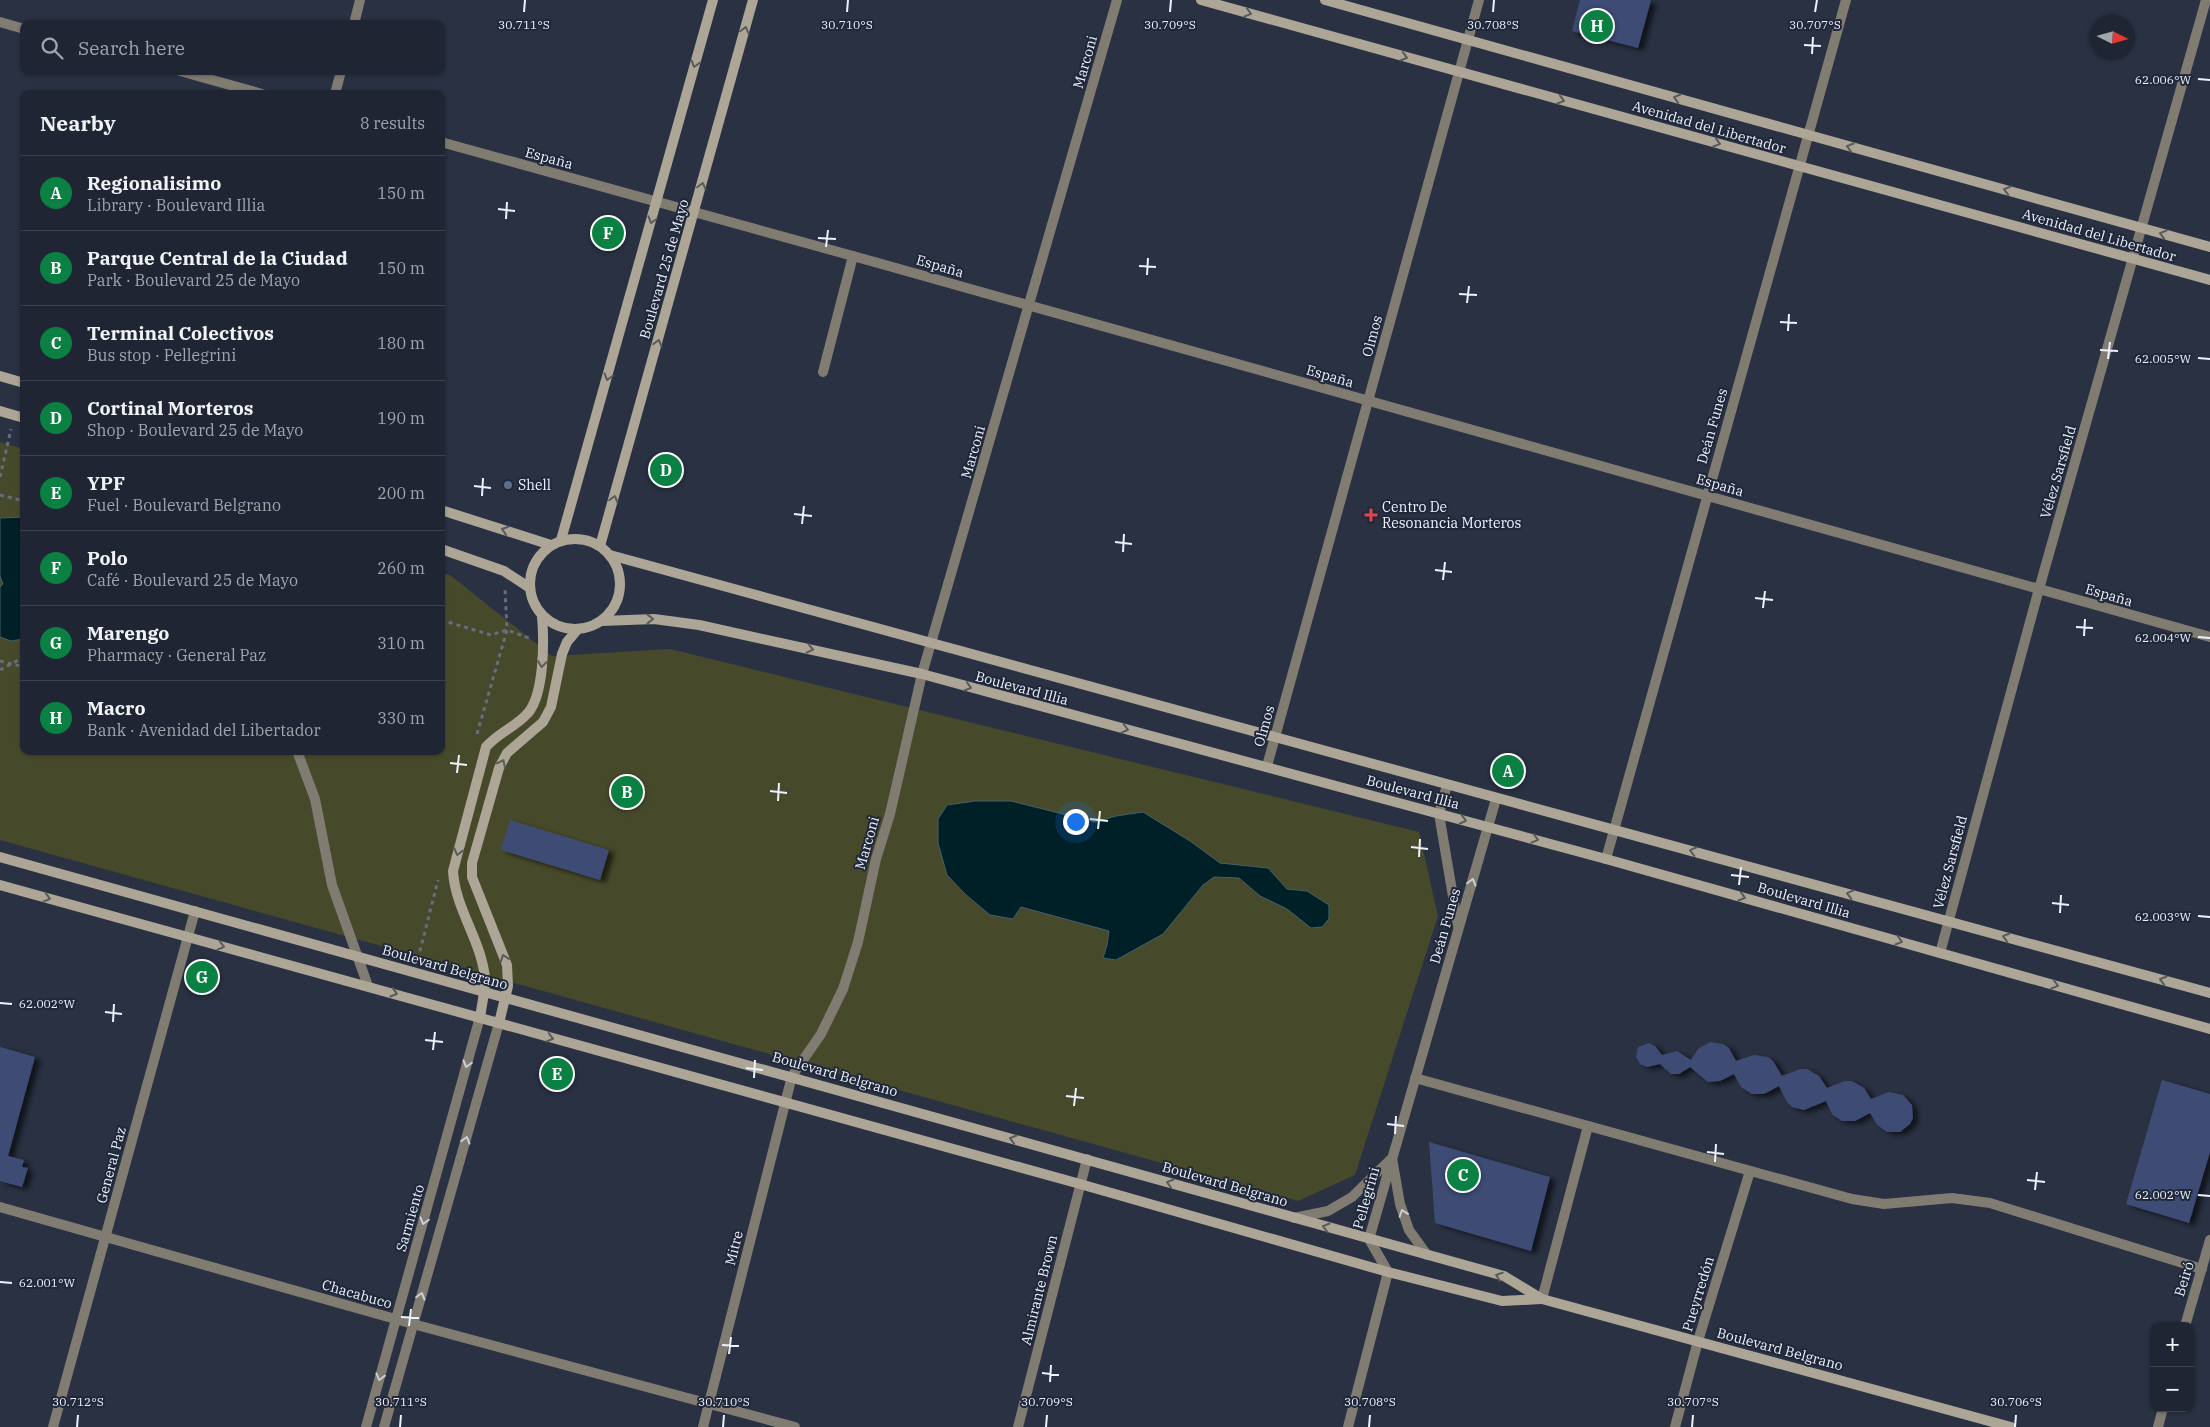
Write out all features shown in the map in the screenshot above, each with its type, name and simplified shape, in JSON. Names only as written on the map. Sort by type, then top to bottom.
[{"type":"street","points":[[355,20],[360,0]]},
{"type":"street","name":"Boulevard 25 de Mayo","points":[[561,540],[713,0]]},
{"type":"street","name":"Boulevard 25 de Mayo","points":[[600,546],[754,0]]},
{"type":"street","name":"Marconi","points":[[792,1076],[821,1034],[844,989],[858,942],[907,744],[922,674],[932,645],[1117,0]]},
{"type":"street","name":"Avenidad del Libertador","points":[[1201,0],[2210,280]]},
{"type":"street","name":"Avenidad del Libertador","points":[[1325,0],[2210,247]]},
{"type":"street","name":"Olmos","points":[[1267,766],[1479,0]]},
{"type":"street","name":"Deán Funes","points":[[1606,859],[1846,0]]},
{"type":"street","name":"Vélez Sarsfield","points":[[1940,953],[2039,589],[2206,0]]},
{"type":"street","points":[[0,22],[20,28]]},
{"type":"street","points":[[194,75],[248,90]]},
{"type":"street","points":[[336,90],[340,75]]},
{"type":"street","name":"España","points":[[445,143],[1030,305],[2210,637]]},
{"type":"street","points":[[823,372],[853,256]]},
{"type":"street","points":[[0,376],[20,382]]},
{"type":"street","points":[[0,411],[19,416]]},
{"type":"street","points":[[445,511],[551,545]]},
{"type":"street","points":[[574,538],[588,540],[600,546],[618,568],[620,583],[618,597],[612,610],[602,621],[590,627],[577,630],[552,624],[542,616],[533,603],[530,576],[534,563],[541,553],[561,540],[574,538]]},
{"type":"street","points":[[445,550],[504,571],[530,588]]},
{"type":"street","name":"Boulevard Illia","points":[[610,556],[1496,799],[1614,829],[1948,920],[2210,994]]},
{"type":"street","points":[[480,1017],[485,978],[478,949],[454,885],[453,871],[486,748],[492,741],[527,715],[534,702],[541,676],[545,644],[542,616]]},
{"type":"street","name":"Boulevard Illia","points":[[602,621],[654,619],[699,625],[922,674],[1606,859],[2210,1029]]},
{"type":"street","points":[[384,1427],[506,999],[507,965],[472,877],[472,862],[499,768],[507,753],[543,722],[551,707],[562,654],[567,642],[577,630]]},
{"type":"street","points":[[299,755],[315,799],[332,885],[368,986]]},
{"type":"street","points":[[1447,785],[1439,814],[1459,929]]},
{"type":"street","name":"Deán Funes","points":[[1420,1060],[1496,799]]},
{"type":"street","name":"Boulevard Belgrano","points":[[0,857],[357,955],[506,999],[792,1076],[1504,1276],[1542,1299],[2011,1427]]},
{"type":"street","name":"Boulevard Belgrano","points":[[0,885],[480,1017],[784,1104],[1080,1184],[1388,1272],[1502,1300],[1542,1299]]},
{"type":"street","name":"General Paz","points":[[53,1427],[195,911]]},
{"type":"street","name":"Sarmiento","points":[[366,1427],[480,1017]]},
{"type":"street","name":"Pellegrini","points":[[1388,1272],[1368,1239],[1420,1060]]},
{"type":"street","name":"Mitre","points":[[703,1427],[792,1076]]},
{"type":"street","points":[[1415,1078],[1852,1199],[1884,1204],[1952,1198],[1990,1203],[2202,1269]]},
{"type":"street","points":[[1542,1299],[1588,1126]]},
{"type":"street","points":[[1294,1218],[1328,1211],[1352,1197],[1392,1158]]},
{"type":"street","points":[[1392,1158],[1400,1204],[1409,1230],[1427,1255]]},
{"type":"street","name":"Almirante Brown","points":[[1018,1427],[1087,1159]]},
{"type":"street","name":"Pueyrredón","points":[[1675,1427],[1698,1341],[1750,1171]]},
{"type":"street","name":"Chacabuco","points":[[0,1207],[396,1320],[795,1427]]},
{"type":"street","name":"Beiró","points":[[2186,1322],[2210,1240]]},
{"type":"street","points":[[1348,1427],[1388,1272]]},
{"type":"street","points":[[2158,1427],[2162,1412]]},
{"type":"path","points":[[0,478],[19,416]]},
{"type":"path","points":[[0,495],[20,500]]},
{"type":"path","points":[[445,621],[491,635],[507,630],[545,644]]},
{"type":"path","points":[[0,670],[20,659]]},
{"type":"path","points":[[0,661],[20,666]]},
{"type":"green space","points":[[0,442],[20,448],[20,755],[445,755],[445,574],[450,575],[552,656],[670,649],[1419,832],[1438,916],[1355,1175],[1298,1201],[0,840]]},
{"type":"shaded area","points":[[20,517],[20,640],[11,641],[0,637],[0,587],[3,584],[0,576],[0,518]]},
{"type":"shaded area","points":[[975,801],[1011,801],[1095,822],[1116,816],[1143,812],[1190,841],[1220,863],[1268,868],[1287,889],[1307,891],[1329,905],[1329,919],[1322,927],[1311,928],[1287,909],[1260,896],[1239,878],[1214,877],[1203,885],[1163,934],[1116,960],[1103,958],[1109,931],[1021,907],[1013,919],[990,915],[965,894],[947,875],[938,843],[938,819],[947,805]]},
{"type":"building","points":[[1580,0],[1651,0],[1638,48],[1572,31]]},
{"type":"building","points":[[510,820],[609,850],[600,880],[501,850]]},
{"type":"building","points":[[1710,1042],[1723,1044],[1729,1048],[1736,1061],[1754,1055],[1768,1057],[1773,1061],[1782,1076],[1800,1069],[1807,1069],[1819,1076],[1827,1088],[1845,1081],[1852,1081],[1864,1088],[1871,1099],[1889,1092],[1903,1095],[1912,1105],[1913,1118],[1910,1124],[1900,1132],[1887,1132],[1877,1125],[1870,1113],[1855,1121],[1842,1121],[1832,1114],[1826,1101],[1804,1110],[1792,1107],[1787,1102],[1779,1086],[1764,1094],[1752,1094],[1741,1087],[1734,1074],[1720,1081],[1708,1082],[1690,1067],[1679,1074],[1671,1074],[1660,1064],[1647,1067],[1640,1064],[1636,1057],[1638,1047],[1649,1043],[1655,1046],[1662,1055],[1677,1051],[1691,1060],[1698,1049]]},
{"type":"building","points":[[0,1047],[35,1057],[8,1156],[24,1160],[22,1167],[28,1168],[22,1187],[0,1181]]},
{"type":"building","points":[[2162,1080],[2210,1094],[2210,1152],[2189,1223],[2126,1204]]},
{"type":"building","points":[[1429,1142],[1550,1177],[1531,1251],[1435,1223]]},
{"type":"place","name":"Macro","points":[[1597,26]]},
{"type":"place","name":"Polo","points":[[608,233]]},
{"type":"place","name":"Cortinal Morteros","points":[[666,470]]},
{"type":"place","name":"Shell","points":[[508,485]]},
{"type":"place","name":"Centro De Resonancia Morteros","points":[[1371,515]]},
{"type":"place","name":"Regionalisimo","points":[[1508,771]]},
{"type":"place","name":"Parque Central de la Ciudad","points":[[627,792]]},
{"type":"place","name":"Marengo","points":[[202,977]]},
{"type":"place","name":"YPF","points":[[557,1074]]},
{"type":"place","name":"Terminal Colectivos","points":[[1463,1175]]}]
